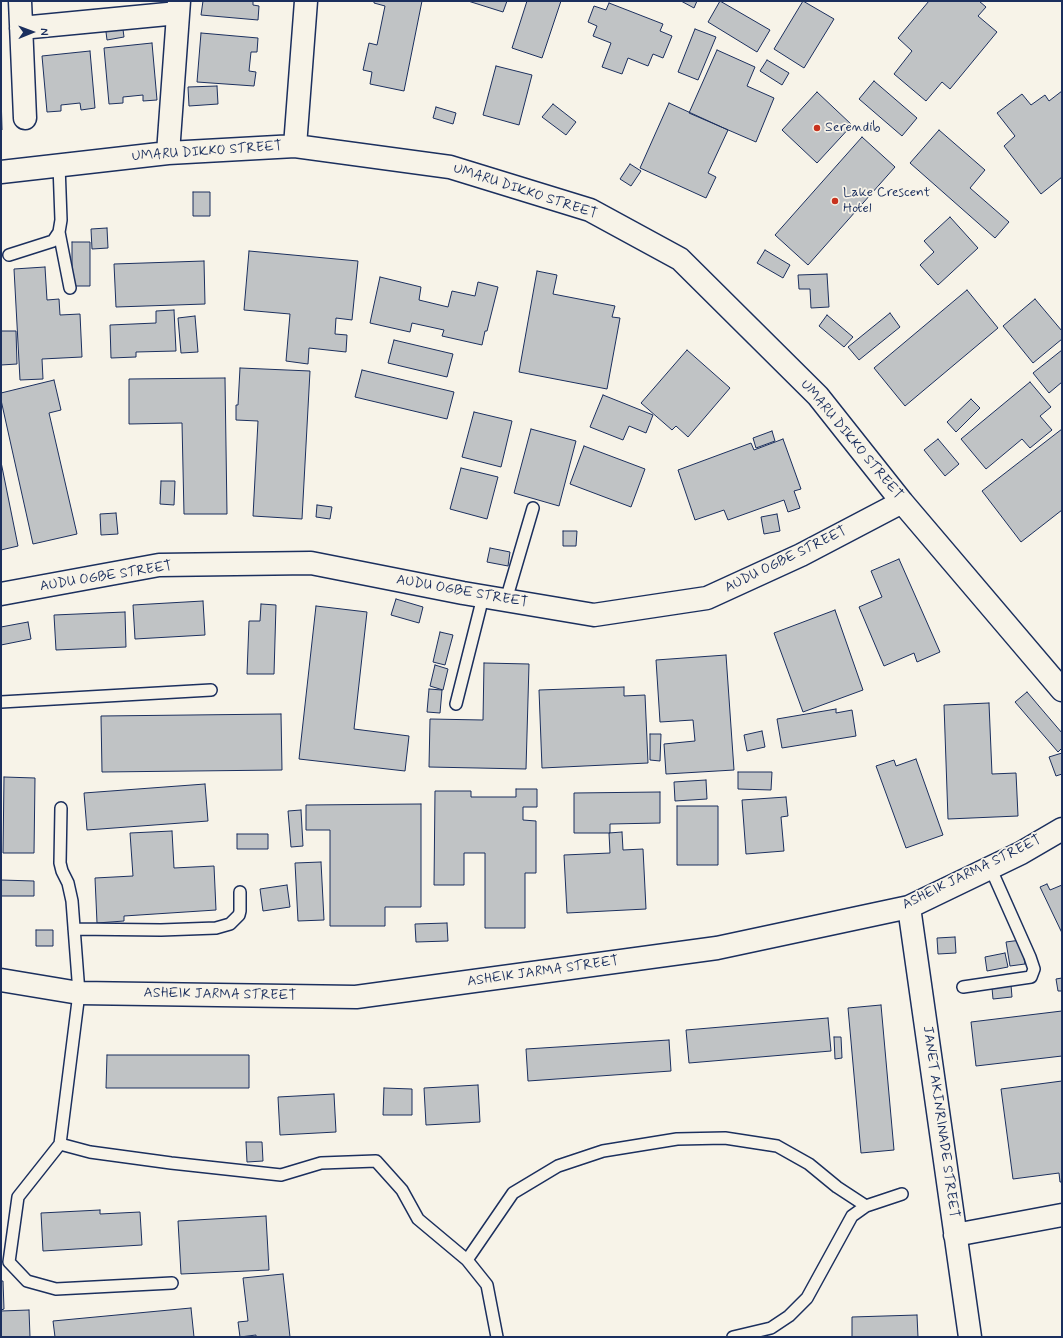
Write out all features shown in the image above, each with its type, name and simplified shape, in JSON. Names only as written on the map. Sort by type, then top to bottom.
[{"type":"street","points":[[20,1],[25,118]]},
{"type":"street","points":[[295,146],[306,1]]},
{"type":"street","points":[[21,28],[179,7],[168,153]]},
{"type":"street","name":"UMARU DIKKO STREET","points":[[1,172],[168,153],[295,146],[450,166],[590,210],[680,259],[818,396],[902,502],[1062,690]]},
{"type":"street","name":"AUDU OGBE STREET","points":[[1,594],[159,565],[311,563],[483,597],[594,615],[707,598],[801,555],[902,502]]},
{"type":"street","name":"ASHEIK JARMA STREET","points":[[1,980],[79,993],[356,997],[717,948],[909,907],[1021,853],[1062,829]]},
{"type":"street","name":"JANET AKINRINADE STREET","points":[[909,907],[970,1337]]},
{"type":"street","points":[[955,1235],[1062,1215]]},
{"type":"lane","points":[[59,165],[61,220],[59,232],[70,288]]},
{"type":"lane","points":[[9,255],[53,241],[59,232]]},
{"type":"lane","points":[[506,600],[533,508]]},
{"type":"lane","points":[[456,704],[483,597]]},
{"type":"lane","points":[[1,702],[211,690]]},
{"type":"lane","points":[[61,808],[60,863],[71,892],[79,993],[60,1144],[18,1197],[9,1262],[27,1281],[56,1289],[172,1284]]},
{"type":"lane","points":[[964,987],[1031,977],[1034,969],[990,868]]},
{"type":"lane","points":[[74,929],[160,930],[223,926],[230,924],[239,915],[240,892]]},
{"type":"lane","points":[[467,1260],[513,1193],[558,1166],[603,1151],[677,1139],[725,1138],[777,1146],[809,1164],[837,1187],[866,1206]]},
{"type":"lane","points":[[60,1144],[104,1154],[281,1175],[321,1163],[376,1161],[402,1190],[418,1219],[467,1260],[487,1285],[497,1337]]},
{"type":"lane","points":[[733,1337],[770,1328],[789,1316],[807,1298],[852,1216],[866,1206],[902,1194]]},
{"type":"building","points":[[203,1],[253,1],[253,5],[259,6],[258,20],[201,15]]},
{"type":"building","points":[[374,1],[422,1],[404,91],[370,84],[372,72],[363,70],[369,43],[377,45],[385,6],[374,3]]},
{"type":"building","points":[[468,1],[507,1],[503,12]]},
{"type":"building","points":[[527,1],[561,1],[542,58],[512,48]]},
{"type":"building","points":[[681,1],[697,1],[694,8]]},
{"type":"building","points":[[720,1],[770,30],[757,52],[708,22]]},
{"type":"building","points":[[803,1],[834,19],[804,68],[774,49]]},
{"type":"building","points":[[929,1],[979,1],[986,7],[978,16],[997,32],[950,89],[942,82],[926,101],[894,74],[912,51],[898,38]]},
{"type":"building","points":[[609,3],[663,24],[660,31],[672,36],[663,58],[653,54],[648,66],[628,58],[622,74],[602,67],[611,43],[593,36],[597,26],[588,22],[594,6],[606,10]]},
{"type":"building","points":[[122,22],[124,37],[107,40],[105,24]]},
{"type":"building","points":[[695,29],[716,37],[698,80],[678,72]]},
{"type":"building","points":[[201,33],[258,38],[257,52],[251,52],[249,71],[256,72],[254,86],[197,82]]},
{"type":"building","points":[[152,43],[157,100],[143,101],[143,95],[123,97],[123,103],[109,104],[104,48]]},
{"type":"building","points":[[717,50],[755,67],[747,86],[774,98],[756,142],[689,113]]},
{"type":"building","points":[[90,51],[95,108],[81,110],[80,103],[61,105],[61,111],[47,112],[42,56]]},
{"type":"building","points":[[767,60],[789,73],[782,85],[760,71]]},
{"type":"building","points":[[496,66],[532,75],[519,125],[483,115]]},
{"type":"building","points":[[874,81],[917,118],[902,136],[859,99]]},
{"type":"building","points":[[217,86],[218,104],[189,106],[188,87]]},
{"type":"building","points":[[1062,91],[1062,177],[1041,194],[1004,146],[1015,136],[997,113],[1022,94],[1031,105],[1045,95],[1049,101]]},
{"type":"building","name":"Serendib","points":[[817,92],[852,125],[817,163],[782,130]]},
{"type":"building","points":[[1,93],[2,130],[1,130]]},
{"type":"building","points":[[669,103],[728,130],[708,173],[716,177],[706,198],[640,168]]},
{"type":"building","points":[[553,104],[576,122],[566,135],[542,117]]},
{"type":"building","points":[[436,107],[456,113],[453,124],[433,118]]},
{"type":"building","points":[[939,130],[985,170],[970,188],[1009,222],[995,238],[910,163]]},
{"type":"building","name":"Lake Crescent Hotel","points":[[862,137],[895,167],[808,265],[775,235]]},
{"type":"building","points":[[630,164],[641,171],[631,186],[620,179]]},
{"type":"building","points":[[193,192],[210,192],[210,216],[193,216]]},
{"type":"building","points":[[950,217],[978,248],[938,285],[920,265],[934,252],[924,241]]},
{"type":"building","points":[[107,228],[108,248],[92,249],[91,229]]},
{"type":"building","points":[[72,242],[90,242],[90,286],[72,286]]},
{"type":"building","points":[[765,250],[790,265],[783,278],[757,263]]},
{"type":"building","points":[[249,251],[358,261],[352,320],[336,318],[335,334],[347,335],[346,352],[309,348],[308,364],[286,361],[290,314],[244,310]]},
{"type":"building","points":[[204,261],[205,304],[116,307],[114,264]]},
{"type":"building","points":[[45,267],[47,300],[59,299],[60,315],[80,314],[82,357],[42,359],[43,379],[20,380],[14,269]]},
{"type":"building","points":[[537,271],[557,275],[553,294],[615,306],[612,317],[620,318],[607,389],[519,372]]},
{"type":"building","points":[[827,274],[829,307],[811,308],[810,289],[799,289],[798,275]]},
{"type":"building","points":[[380,277],[421,287],[419,300],[448,307],[452,291],[475,296],[478,282],[498,287],[482,345],[442,336],[444,330],[412,323],[410,332],[370,323]]},
{"type":"building","points":[[967,290],[998,328],[905,406],[874,368]]},
{"type":"building","points":[[1035,299],[1062,331],[1062,339],[1033,363],[1003,326]]},
{"type":"building","points":[[174,310],[176,351],[136,352],[136,357],[111,358],[110,325],[156,323],[156,311]]},
{"type":"building","points":[[890,313],[900,327],[859,360],[848,347]]},
{"type":"building","points":[[827,315],[853,337],[844,347],[819,326]]},
{"type":"building","points":[[195,316],[198,352],[181,353],[178,318]]},
{"type":"building","points":[[1,331],[16,331],[17,364],[1,365]]},
{"type":"building","points":[[394,340],[453,354],[447,377],[388,363]]},
{"type":"building","points":[[687,350],[730,388],[688,437],[676,426],[672,430],[641,403]]},
{"type":"building","points":[[1062,350],[1062,382],[1049,393],[1033,373]]},
{"type":"building","points":[[240,368],[310,371],[302,519],[253,516],[258,421],[236,420]]},
{"type":"building","points":[[362,370],[454,392],[447,419],[355,397]]},
{"type":"building","points":[[225,378],[227,514],[184,514],[182,423],[129,424],[129,379]]},
{"type":"building","points":[[54,380],[61,410],[49,413],[77,534],[33,544],[1,400],[1,393]]},
{"type":"building","points":[[1030,382],[1051,407],[1040,416],[1052,430],[1030,448],[1022,439],[986,469],[961,439]]},
{"type":"building","points":[[603,395],[653,415],[646,433],[629,426],[623,440],[590,427]]},
{"type":"building","points":[[971,399],[980,408],[956,432],[947,422]]},
{"type":"building","points":[[474,412],[512,421],[501,467],[462,457]]},
{"type":"building","points":[[531,429],[576,441],[559,506],[514,493]]},
{"type":"building","points":[[1062,429],[1062,510],[1021,542],[982,491]]},
{"type":"building","points":[[772,431],[775,441],[756,448],[753,438]]},
{"type":"building","points":[[783,439],[801,489],[794,491],[800,508],[788,512],[784,500],[728,520],[724,510],[695,520],[678,470],[751,443],[754,450]]},
{"type":"building","points":[[938,439],[959,464],[945,476],[924,450]]},
{"type":"building","points":[[584,446],[645,469],[631,507],[570,484]]},
{"type":"building","points":[[1,462],[18,546],[1,550]]},
{"type":"building","points":[[461,468],[498,477],[487,519],[450,509]]},
{"type":"building","points":[[161,481],[175,481],[174,505],[160,504]]},
{"type":"building","points":[[317,505],[332,507],[330,519],[316,517]]},
{"type":"building","points":[[116,513],[118,534],[101,535],[100,514]]},
{"type":"building","points":[[777,514],[780,531],[764,534],[761,517]]},
{"type":"building","points":[[563,531],[577,531],[576,546],[563,546]]},
{"type":"building","points":[[490,548],[510,552],[508,566],[487,562]]},
{"type":"building","points":[[899,559],[940,652],[917,662],[914,653],[884,666],[859,607],[882,597],[871,571]]},
{"type":"building","points":[[396,599],[423,607],[419,623],[391,615]]},
{"type":"building","points":[[203,601],[205,635],[135,639],[133,605]]},
{"type":"building","points":[[261,604],[276,605],[274,674],[247,674],[249,621],[260,621]]},
{"type":"building","points":[[316,606],[367,612],[354,729],[409,736],[405,771],[299,759]]},
{"type":"building","points":[[835,610],[863,690],[803,712],[774,633]]},
{"type":"building","points":[[125,612],[126,647],[56,650],[54,615]]},
{"type":"building","points":[[28,622],[31,639],[1,645],[1,627]]},
{"type":"building","points":[[440,632],[453,635],[445,665],[433,662]]},
{"type":"building","points":[[726,655],[734,770],[666,774],[664,744],[695,741],[693,720],[660,722],[656,660]]},
{"type":"building","points":[[484,663],[529,664],[526,769],[429,767],[430,719],[483,720]]},
{"type":"building","points":[[435,665],[448,669],[443,690],[430,686]]},
{"type":"building","points":[[624,687],[624,696],[645,695],[648,763],[542,768],[539,690]]},
{"type":"building","points":[[429,689],[442,690],[440,713],[427,712]]},
{"type":"building","points":[[1027,692],[1062,733],[1062,748],[1058,752],[1015,702]]},
{"type":"building","points":[[989,703],[992,774],[1016,773],[1018,816],[948,819],[944,705]]},
{"type":"building","points":[[836,709],[836,713],[852,710],[856,736],[782,748],[777,719]]},
{"type":"building","points":[[281,714],[282,770],[102,772],[101,716]]},
{"type":"building","points":[[762,731],[765,747],[747,751],[744,735]]},
{"type":"building","points":[[650,734],[661,734],[660,761],[650,760]]},
{"type":"building","points":[[1062,753],[1062,774],[1056,776],[1049,757]]},
{"type":"building","points":[[916,759],[943,835],[906,848],[876,766],[894,760],[896,766]]},
{"type":"building","points":[[738,772],[772,772],[771,790],[738,789]]},
{"type":"building","points":[[4,777],[35,778],[34,853],[3,853]]},
{"type":"building","points":[[706,780],[707,799],[675,801],[674,782]]},
{"type":"building","points":[[205,784],[208,821],[87,830],[84,793]]},
{"type":"building","points":[[516,789],[537,789],[537,807],[523,807],[523,820],[536,821],[536,873],[525,873],[525,928],[485,928],[485,853],[464,853],[464,885],[434,885],[435,791],[471,791],[471,797],[516,797]]},
{"type":"building","points":[[660,792],[660,823],[610,824],[610,833],[574,833],[574,793]]},
{"type":"building","points":[[786,797],[788,816],[781,817],[784,851],[746,854],[742,800]]},
{"type":"building","points":[[421,804],[421,907],[385,907],[385,926],[330,926],[330,830],[306,830],[306,805]]},
{"type":"building","points":[[677,806],[718,806],[718,865],[677,865]]},
{"type":"building","points":[[301,810],[303,846],[291,847],[288,811]]},
{"type":"building","points":[[172,831],[174,868],[214,866],[216,910],[124,916],[124,921],[97,923],[95,878],[133,876],[130,833]]},
{"type":"building","points":[[622,832],[623,850],[643,849],[646,909],[567,913],[564,855],[610,853],[609,833]]},
{"type":"building","points":[[237,834],[268,834],[268,849],[237,849]]},
{"type":"building","points":[[321,862],[324,920],[298,921],[295,863]]},
{"type":"building","points":[[1,880],[34,881],[34,896],[1,896]]},
{"type":"building","points":[[1047,884],[1050,890],[1062,885],[1062,933],[1040,887]]},
{"type":"building","points":[[287,885],[290,907],[263,911],[260,889]]},
{"type":"building","points":[[447,923],[448,941],[416,942],[415,924]]},
{"type":"building","points":[[36,930],[53,930],[53,946],[36,946]]},
{"type":"building","points":[[955,937],[956,953],[938,954],[937,938]]},
{"type":"building","points":[[1021,940],[1025,964],[1010,966],[1006,942]]},
{"type":"building","points":[[1005,953],[1008,967],[987,971],[985,957]]},
{"type":"building","points":[[1062,978],[1062,991],[1058,991],[1056,979]]},
{"type":"building","points":[[1011,985],[1012,997],[993,999],[992,988]]},
{"type":"building","points":[[881,1005],[894,1150],[861,1153],[848,1008]]},
{"type":"building","points":[[1062,1011],[1062,1056],[976,1066],[971,1022]]},
{"type":"building","points":[[828,1018],[831,1051],[689,1063],[686,1030]]},
{"type":"building","points":[[834,1037],[841,1037],[842,1058],[835,1059]]},
{"type":"building","points":[[669,1040],[671,1071],[528,1081],[526,1049]]},
{"type":"building","points":[[107,1055],[249,1055],[249,1088],[106,1088]]},
{"type":"building","points":[[1062,1081],[1062,1182],[1060,1182],[1059,1173],[1013,1179],[1001,1089]]},
{"type":"building","points":[[478,1085],[480,1122],[426,1125],[424,1088]]},
{"type":"building","points":[[384,1088],[412,1089],[412,1115],[383,1115]]},
{"type":"building","points":[[334,1094],[336,1132],[280,1135],[278,1097]]},
{"type":"building","points":[[246,1142],[262,1142],[263,1161],[247,1162]]},
{"type":"building","points":[[100,1210],[100,1214],[140,1212],[142,1245],[43,1251],[41,1213]]},
{"type":"building","points":[[266,1216],[269,1270],[181,1274],[178,1221]]},
{"type":"building","points":[[283,1274],[290,1337],[256,1337],[256,1335],[240,1337],[238,1322],[248,1321],[243,1278]]},
{"type":"building","points":[[1,1281],[3,1281],[4,1309],[1,1310]]},
{"type":"building","points":[[191,1308],[194,1337],[55,1337],[53,1321]]},
{"type":"building","points":[[29,1310],[30,1337],[1,1337],[1,1311]]},
{"type":"building","points":[[917,1315],[918,1337],[852,1337],[852,1317]]},
{"type":"place","name":"Serendib","points":[[817,128]]},
{"type":"place","name":"Lake Crescent Hotel","points":[[835,201]]}]
